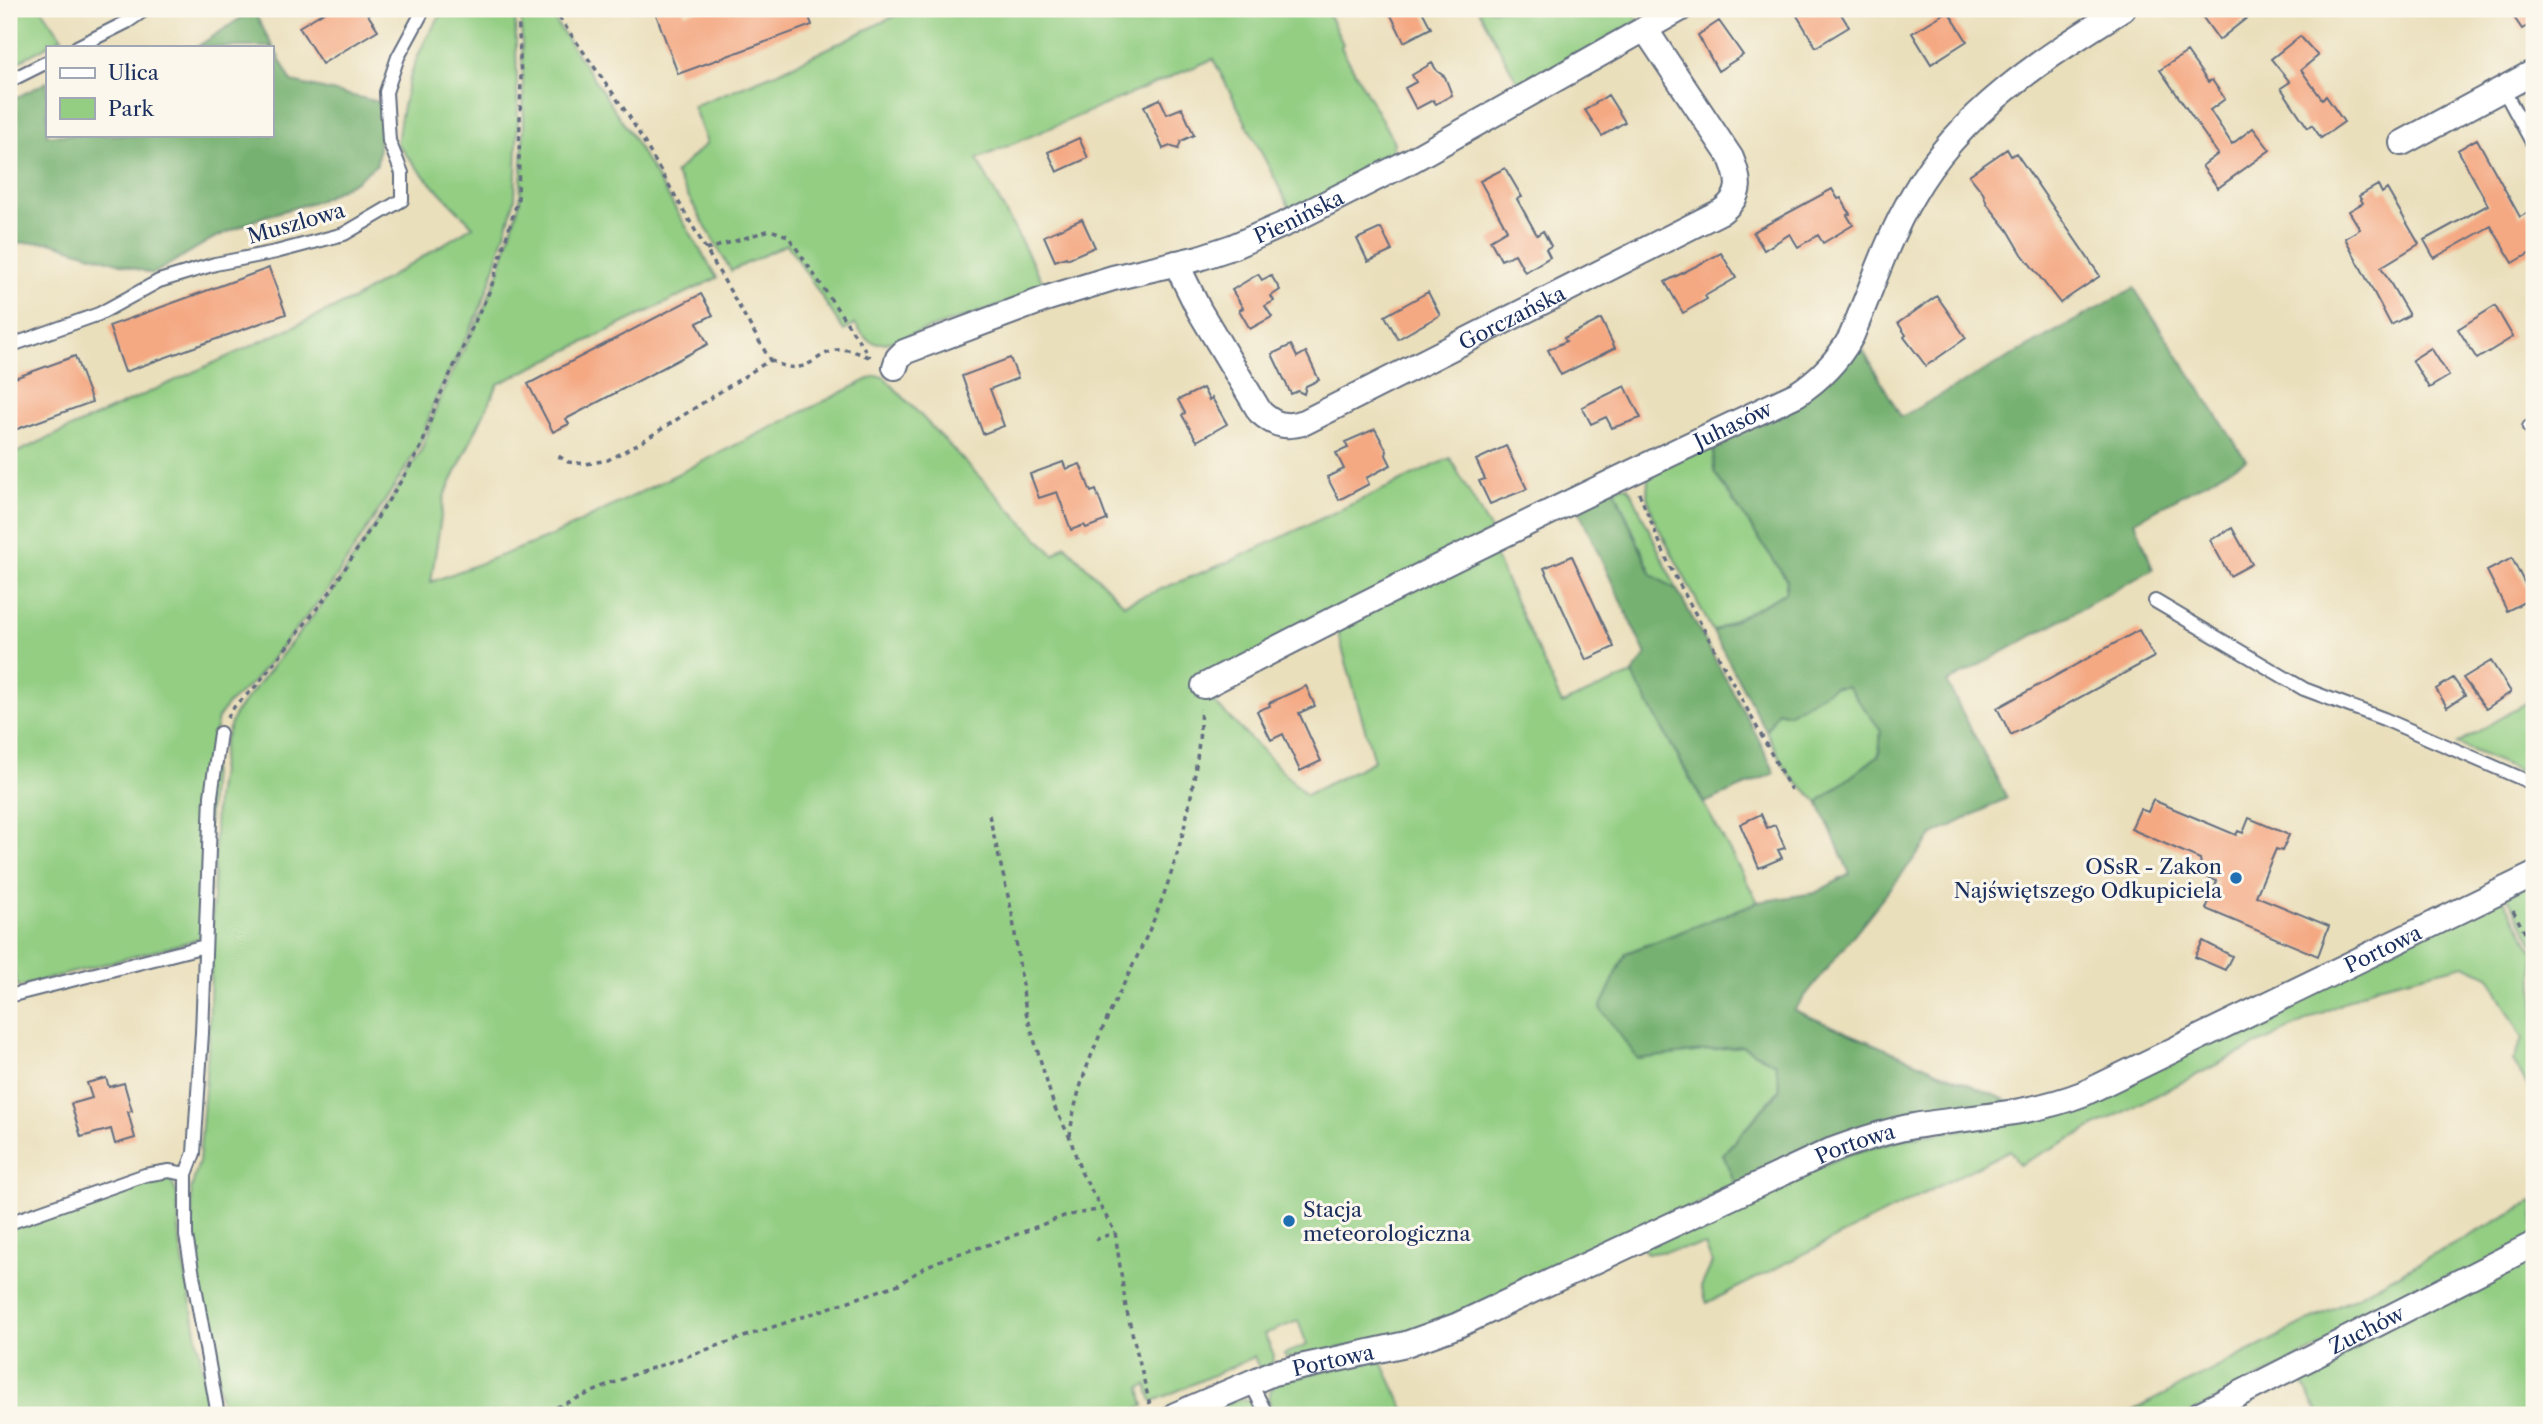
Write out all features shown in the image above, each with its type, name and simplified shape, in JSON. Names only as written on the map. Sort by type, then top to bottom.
[{"type":"street","name":"Pienińska","points":[[895,367],[904,352],[1048,298],[1232,247],[1287,223],[1412,160],[1680,9]]},
{"type":"street","name":"Juhasów","points":[[1204,686],[1382,593],[1797,394],[1814,383],[1840,356],[1851,337],[1904,210],[1925,174],[1947,145],[1997,95],[2123,9]]},
{"type":"street","name":"Gorczańska","points":[[1176,263],[1199,310],[1254,401],[1261,412],[1275,424],[1296,425],[1306,422],[1414,369],[1722,211],[1736,198],[1737,173],[1731,158],[1645,29]]},
{"type":"street","points":[[2402,143],[2534,72]]},
{"type":"street","name":"Portowa","points":[[1175,1415],[1250,1382],[1300,1366],[1406,1344],[1455,1326],[1830,1151],[1865,1138],[1913,1126],[2023,1112],[2053,1106],[2074,1098],[2534,874]]},
{"type":"street","name":"Zuchów","points":[[2198,1415],[2534,1244]]},
{"type":"lane","points":[[79,46],[127,22],[146,9]]},
{"type":"lane","name":"Muszlowa","points":[[9,346],[99,314],[159,281],[215,264],[276,252],[344,233],[402,200],[402,173],[389,141],[386,92],[398,57],[424,9]]},
{"type":"lane","points":[[9,81],[46,62]]},
{"type":"lane","points":[[2503,89],[2534,146]]},
{"type":"lane","points":[[2155,601],[2304,689],[2384,719],[2534,785]]},
{"type":"lane","points":[[218,1415],[187,1236],[186,1174],[194,1153],[202,1033],[211,796],[220,733]]},
{"type":"lane","points":[[9,996],[205,946]]},
{"type":"lane","points":[[9,1223],[145,1175],[169,1171],[186,1174]]},
{"type":"lane","points":[[1250,1382],[1267,1415]]},
{"type":"path","points":[[220,733],[234,707],[256,686],[330,592],[408,470],[422,445],[441,393],[491,288],[518,199],[521,90],[518,9]]},
{"type":"path","points":[[553,9],[629,116],[705,250],[770,360],[781,366],[797,369],[839,350],[849,350],[870,357],[788,236],[770,230],[705,250]]},
{"type":"path","points":[[555,454],[568,462],[586,464],[608,460],[643,441],[770,360]]},
{"type":"path","points":[[1630,472],[1670,567],[1791,790]]},
{"type":"path","points":[[1070,1138],[1077,1096],[1112,1009],[1157,912],[1181,841],[1199,741],[1204,686]]},
{"type":"path","points":[[989,815],[1012,914],[1026,1012],[1054,1106],[1070,1138],[1081,1172],[1115,1231],[1126,1308],[1153,1415]]},
{"type":"path","points":[[2502,891],[2534,949]]},
{"type":"path","points":[[538,1415],[635,1374],[899,1284],[925,1267],[948,1257],[1000,1241],[1064,1216],[1104,1209]]},
{"type":"path","points":[[1095,1240],[1115,1231]]},
{"type":"green space","points":[[9,9],[42,9],[62,38],[9,67]]},
{"type":"green space","points":[[446,9],[515,9],[518,120],[515,199],[491,280],[477,316],[435,400],[419,446],[328,590],[253,682],[227,705],[218,718],[214,738],[201,936],[195,940],[18,987],[9,953],[9,456],[352,300],[473,226],[397,144],[412,72],[426,40]]},
{"type":"green space","points":[[521,9],[547,9],[630,133],[717,278],[498,384],[444,497],[431,582],[552,536],[875,376],[884,377],[1054,555],[1065,545],[1124,604],[1233,560],[1450,458],[1491,531],[1205,693],[1306,795],[1374,761],[1336,626],[1491,547],[1562,704],[1632,674],[1758,902],[1626,953],[1638,1059],[1742,1046],[1776,1064],[1780,1089],[1723,1154],[1736,1186],[1625,1238],[1615,1237],[1520,1287],[1404,1336],[1287,1358],[1284,1354],[1307,1345],[1298,1321],[1264,1334],[1274,1355],[1272,1364],[1259,1368],[1254,1357],[1152,1402],[1147,1385],[1140,1388],[1144,1406],[1123,1415],[224,1415],[202,1307],[193,1237],[191,1189],[199,1162],[209,1037],[216,798],[224,742],[235,713],[332,592],[422,449],[439,400],[484,309],[499,271],[520,201],[524,125]]},
{"type":"green space","points":[[924,9],[1326,9],[1343,44],[1341,47],[1394,142],[1392,152],[1383,163],[1293,214],[1213,59],[977,159],[1047,290],[889,342],[873,342],[865,337],[855,324],[844,331],[787,244],[731,271],[675,173],[707,143],[693,106],[781,71],[897,15]]},
{"type":"green space","points":[[1478,9],[1631,9],[1639,21],[1523,92]]},
{"type":"green space","points":[[253,10],[272,46],[199,46]]},
{"type":"green space","points":[[273,47],[292,82],[384,103],[377,164],[356,181],[318,201],[262,217],[212,239],[153,274],[50,242],[9,243],[9,101],[46,82],[46,136],[273,136]]},
{"type":"green space","points":[[2134,288],[2246,460],[2135,521],[2153,569],[1947,683],[2007,798],[1933,835],[1794,1010],[2020,1106],[1736,1186],[1723,1154],[1780,1090],[1776,1064],[1742,1046],[1638,1059],[1600,1008],[1626,953],[1758,902],[1815,893],[1850,874],[1818,802],[1879,755],[1881,730],[1848,687],[1834,687],[1788,714],[1778,711],[1766,731],[1713,632],[1785,593],[1787,580],[1714,472],[1713,441],[1857,339],[1901,417]]},
{"type":"green space","points":[[1713,441],[1714,472],[1787,580],[1785,593],[1713,632],[1655,521],[1647,496],[1648,478],[1652,470]]},
{"type":"green space","points":[[1626,486],[1631,491],[1677,590],[1652,575],[1614,487]]},
{"type":"green space","points":[[1613,487],[1652,575],[1677,590],[1775,773],[1704,803],[1632,674],[1646,655],[1576,505]]},
{"type":"green space","points":[[1834,687],[1848,687],[1881,730],[1879,755],[1818,802],[1789,775],[1766,731],[1778,711],[1788,714]]},
{"type":"green space","points":[[2534,698],[2534,777],[2457,744]]},
{"type":"green space","points":[[2534,882],[2534,945],[2507,896]]},
{"type":"green space","points":[[2503,898],[2534,953],[2534,1097],[2513,1061],[2523,1039],[2489,976],[2464,965],[2377,986],[2019,1165],[2010,1150],[1707,1303],[1701,1287],[1712,1263],[1705,1245],[1647,1254],[1642,1246],[1869,1145],[2018,1120]]},
{"type":"green space","points":[[145,1179],[171,1180],[177,1194],[180,1243],[211,1415],[9,1415],[9,1230]]},
{"type":"green space","points":[[2534,1201],[2534,1239],[2186,1415],[2124,1415],[2354,1298]]},
{"type":"green space","points":[[2534,1251],[2534,1415],[2320,1415],[2296,1372]]},
{"type":"green space","points":[[1380,1358],[1407,1415],[1274,1415],[1269,1396],[1279,1381]]},
{"type":"green space","points":[[1238,1399],[1249,1401],[1260,1415],[1197,1415]]},
{"type":"building","points":[[329,9],[364,9],[378,30],[322,64],[299,27]]},
{"type":"building","points":[[654,9],[683,9],[685,14],[700,9],[806,9],[812,25],[678,74]]},
{"type":"building","points":[[1388,9],[1421,9],[1431,28],[1404,42]]},
{"type":"building","points":[[1793,9],[1838,9],[1849,27],[1816,47]]},
{"type":"building","points":[[2197,9],[2258,9],[2219,40]]},
{"type":"building","points":[[2523,9],[2534,9],[2534,22],[2522,29],[2513,16]]},
{"type":"building","points":[[1948,11],[1967,41],[1931,64],[1912,33]]},
{"type":"building","points":[[1719,21],[1743,55],[1718,71],[1698,35]]},
{"type":"building","points":[[2300,36],[2318,56],[2301,70],[2322,99],[2326,96],[2344,122],[2321,138],[2312,125],[2308,128],[2281,88],[2290,82],[2271,59]]},
{"type":"building","points":[[2187,52],[2208,82],[2212,80],[2225,99],[2210,110],[2232,144],[2253,128],[2270,150],[2218,188],[2202,166],[2218,154],[2160,70]]},
{"type":"building","points":[[1432,63],[1445,77],[1452,95],[1436,104],[1433,100],[1416,109],[1405,88],[1416,82],[1412,75]]},
{"type":"building","points":[[1608,95],[1625,122],[1602,136],[1585,110]]},
{"type":"building","points":[[1160,99],[1167,114],[1182,108],[1194,135],[1181,141],[1178,149],[1170,146],[1163,149],[1144,106]]},
{"type":"building","points":[[1079,138],[1088,158],[1057,172],[1048,152]]},
{"type":"building","points":[[2477,139],[2520,217],[2527,213],[2534,225],[2534,251],[2513,263],[2491,226],[2434,258],[2424,240],[2488,205],[2458,150]]},
{"type":"building","points":[[2007,149],[2011,156],[2016,153],[2100,276],[2060,303],[2022,254],[1969,175]]},
{"type":"building","points":[[1505,168],[1522,197],[1517,199],[1537,235],[1543,231],[1551,246],[1546,249],[1550,257],[1525,272],[1515,254],[1501,260],[1490,240],[1507,230],[1480,181]]},
{"type":"building","points":[[2378,185],[2382,193],[2387,189],[2419,244],[2381,267],[2409,315],[2391,325],[2345,238],[2360,229],[2349,211],[2363,203],[2359,196]]},
{"type":"building","points":[[1832,189],[1838,199],[1841,198],[1853,225],[1823,243],[1818,235],[1798,247],[1790,234],[1764,250],[1753,232]]},
{"type":"building","points":[[1082,219],[1095,247],[1055,261],[1044,236]]},
{"type":"building","points":[[1381,228],[1392,251],[1368,262],[1357,239]]},
{"type":"building","points":[[1721,253],[1736,278],[1683,313],[1665,282]]},
{"type":"building","points":[[269,268],[286,314],[125,372],[109,326]]},
{"type":"building","points":[[1258,274],[1262,280],[1271,275],[1280,290],[1271,296],[1274,301],[1265,306],[1272,317],[1250,329],[1239,310],[1243,308],[1232,290]]},
{"type":"building","points":[[1428,292],[1440,315],[1398,339],[1385,316]]},
{"type":"building","points":[[701,294],[713,315],[697,323],[708,344],[566,419],[569,424],[553,432],[528,384]]},
{"type":"building","points":[[1937,296],[1966,338],[1926,366],[1904,337],[1906,335],[1898,323]]},
{"type":"building","points":[[2495,306],[2513,337],[2477,359],[2458,329]]},
{"type":"building","points":[[1601,319],[1615,348],[1561,375],[1548,350],[1566,341],[1564,338]]},
{"type":"building","points":[[1291,345],[1297,357],[1306,352],[1319,380],[1306,386],[1304,394],[1298,391],[1291,394],[1272,354]]},
{"type":"building","points":[[2431,348],[2449,376],[2429,388],[2412,360]]},
{"type":"building","points":[[75,356],[92,402],[9,432],[9,380]]},
{"type":"building","points":[[1010,358],[1018,378],[990,389],[1004,426],[983,434],[962,376]]},
{"type":"building","points":[[1625,386],[1641,418],[1612,428],[1606,417],[1591,424],[1582,407]]},
{"type":"building","points":[[1203,388],[1227,424],[1197,441],[1182,415],[1185,413],[1178,400]]},
{"type":"building","points":[[1375,429],[1391,465],[1366,478],[1369,484],[1339,500],[1327,477],[1344,469],[1336,453],[1348,448],[1345,442]]},
{"type":"building","points":[[1506,446],[1527,489],[1490,504],[1479,481],[1485,479],[1476,460]]},
{"type":"building","points":[[1063,462],[1066,469],[1080,464],[1091,492],[1096,490],[1107,520],[1071,530],[1057,492],[1039,498],[1030,474]]},
{"type":"building","points":[[2232,528],[2252,564],[2230,576],[2210,540]]},
{"type":"building","points":[[1572,556],[1614,647],[1586,660],[1544,568]]},
{"type":"building","points":[[2512,558],[2532,598],[2507,611],[2487,571]]},
{"type":"building","points":[[2139,630],[2154,657],[2011,735],[1997,708]]},
{"type":"building","points":[[2491,661],[2511,692],[2486,709],[2463,678]]},
{"type":"building","points":[[2453,678],[2465,695],[2447,707],[2436,689]]},
{"type":"building","points":[[1306,686],[1315,706],[1299,713],[1321,761],[1300,771],[1283,734],[1271,740],[1257,711]]},
{"type":"building","name":"OSsR - Zakon Najświętszego Odkupiciela","points":[[2153,800],[2236,835],[2238,831],[2243,833],[2249,818],[2289,835],[2282,851],[2276,849],[2256,896],[2329,926],[2318,956],[2206,909],[2217,881],[2203,876],[2200,859],[2131,829],[2140,809],[2148,812]]},
{"type":"building","points":[[1761,814],[1767,828],[1775,825],[1785,848],[1778,850],[1782,858],[1759,868],[1740,824]]},
{"type":"building","points":[[2203,941],[2232,956],[2225,970],[2195,957]]},
{"type":"building","points":[[106,1078],[109,1087],[124,1083],[132,1111],[128,1112],[135,1138],[115,1144],[111,1129],[81,1137],[71,1104],[92,1098],[87,1083]]},
{"type":"place","name":"OSsR - Zakon Najświętszego Odkupiciela","points":[[2236,878]]},
{"type":"place","name":"Stacja meteorologiczna","points":[[1289,1221]]}]
